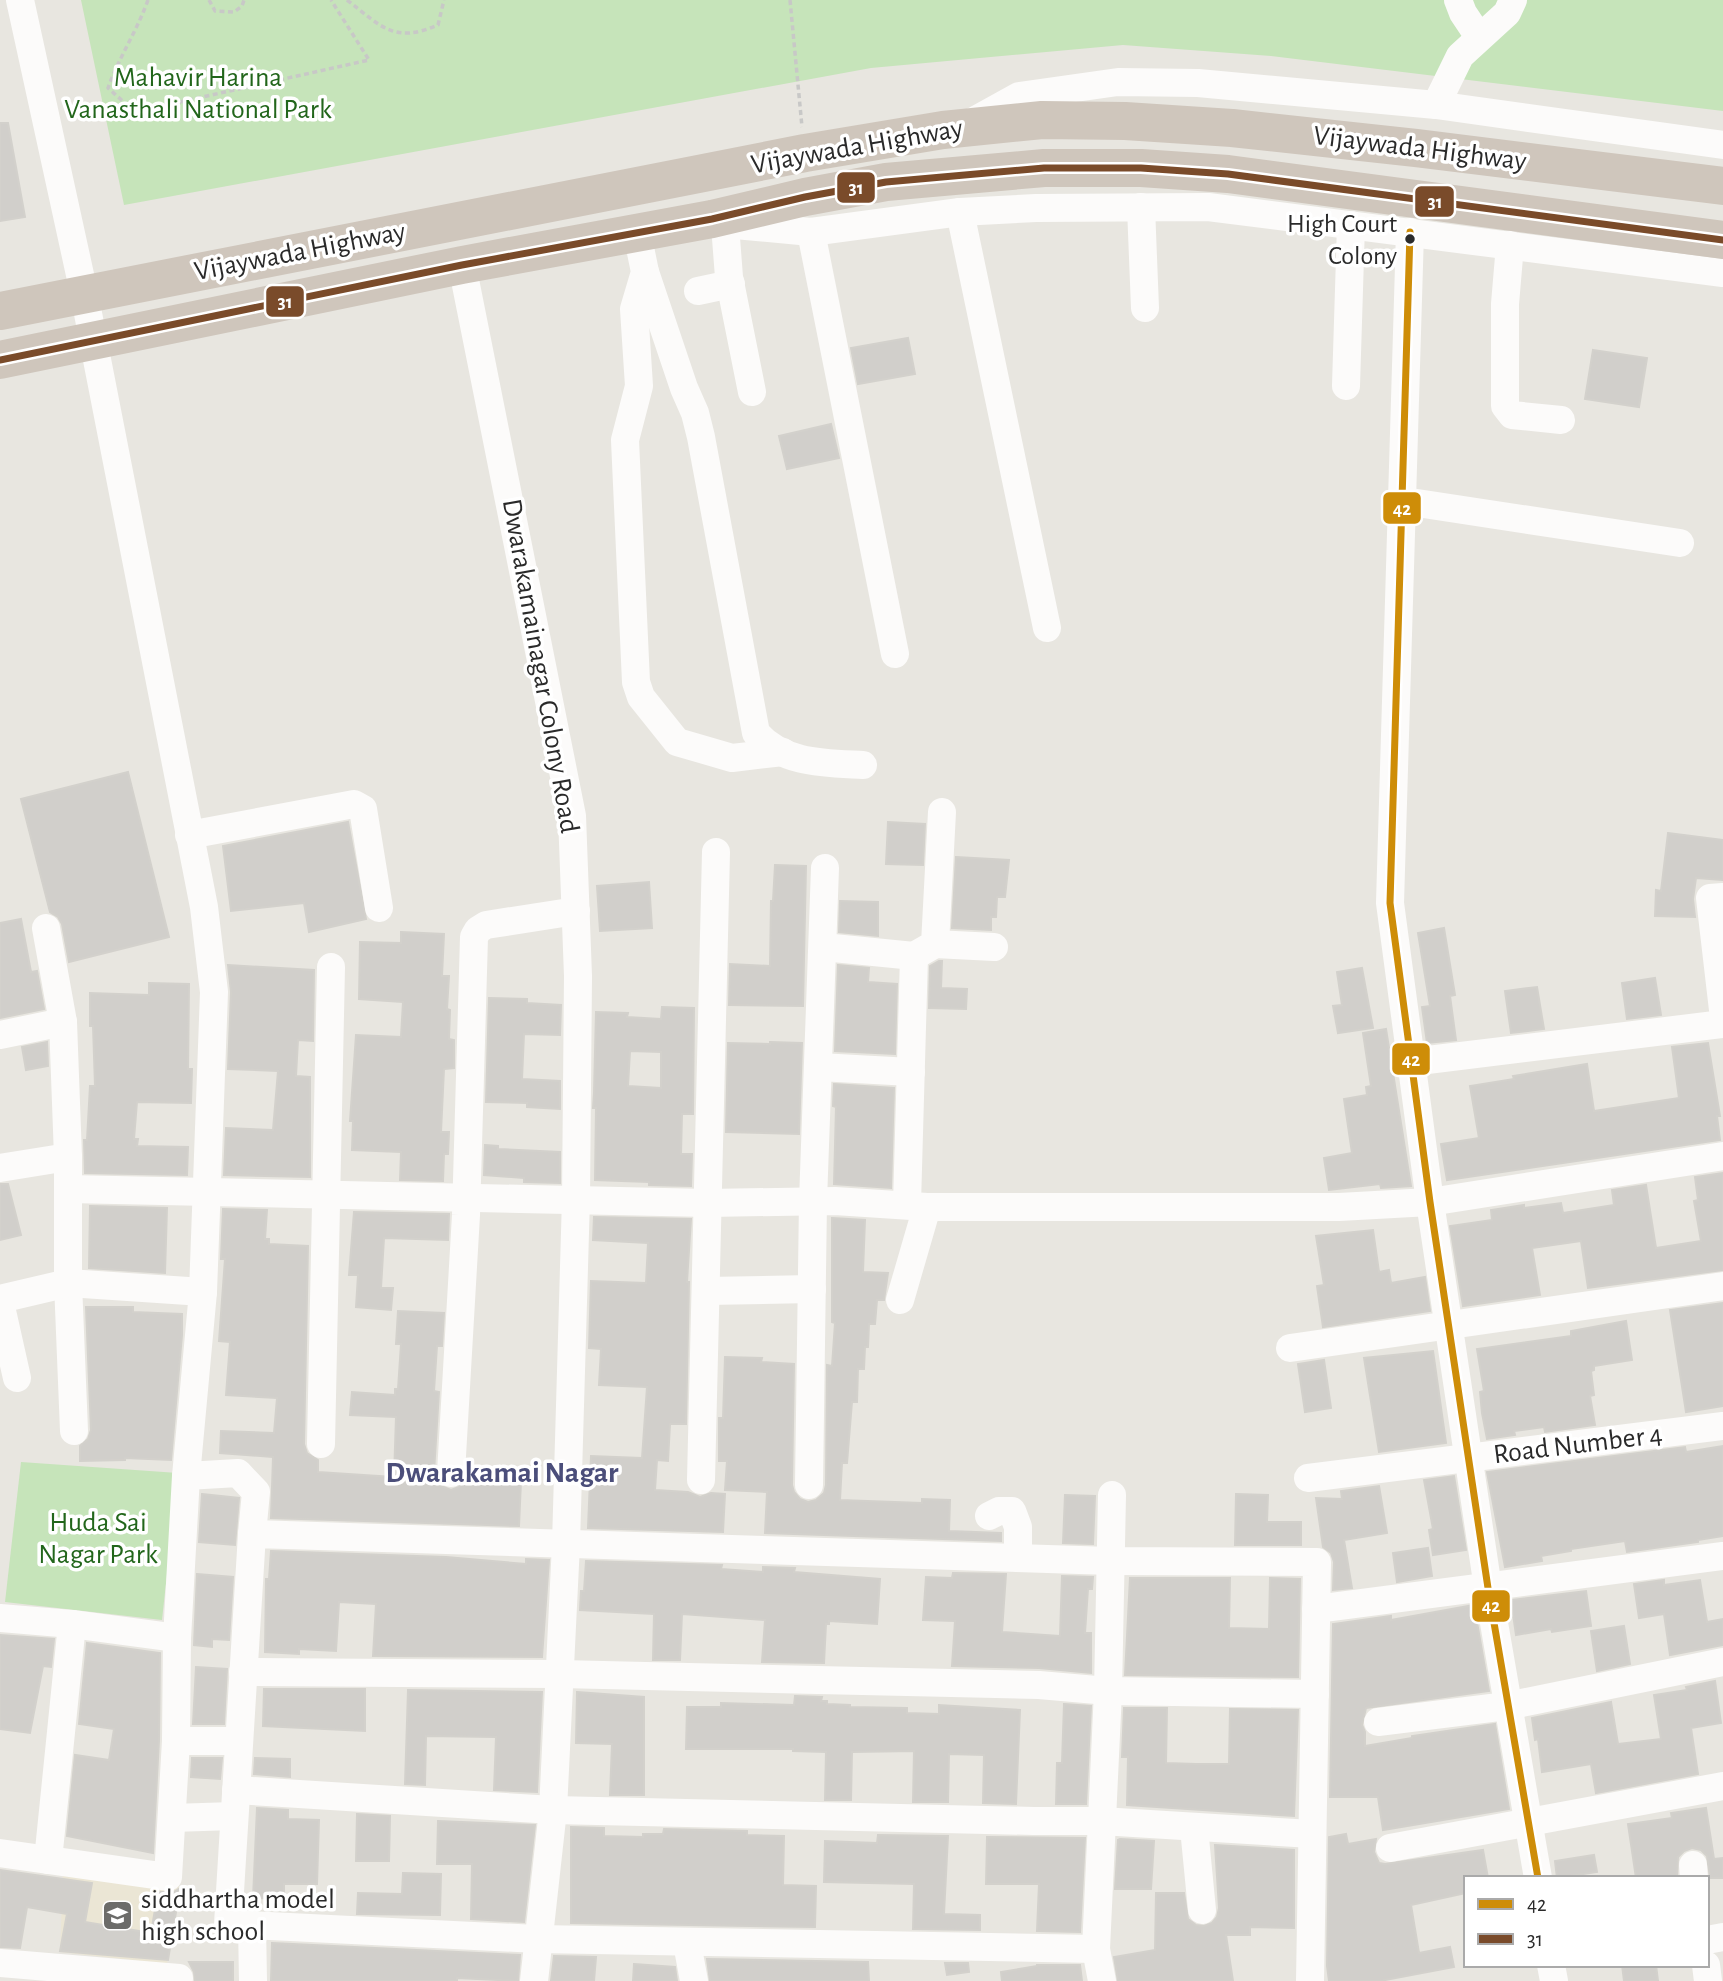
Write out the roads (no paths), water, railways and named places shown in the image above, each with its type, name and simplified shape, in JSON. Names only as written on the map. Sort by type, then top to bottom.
[{"type":"highway","name":"Vijaywada Highway","points":[[0,311],[805,153],[961,128],[1042,120],[1125,121],[1231,128],[1723,186]]},
{"type":"highway","name":"Vijaywada Highway","points":[[0,360],[462,265],[637,233],[718,222],[805,197],[886,182],[1044,168],[1141,168],[1228,174],[1723,240]]},
{"type":"street","points":[[0,1853],[169,1877],[176,1741],[177,1638],[186,1476],[203,1292],[214,992],[204,908],[84,293],[20,0]]},
{"type":"street","points":[[1458,0],[1479,37]]},
{"type":"street","points":[[1436,105],[1460,56],[1507,13],[1513,0]]},
{"type":"street","points":[[961,128],[1019,96],[1118,82],[1198,83],[1436,105],[1723,145]]},
{"type":"street","points":[[1141,207],[1145,308]]},
{"type":"street","points":[[752,392],[718,222],[811,232],[960,212],[1036,208],[1208,207],[1723,273]]},
{"type":"street","points":[[960,212],[1047,628]]},
{"type":"street","points":[[1346,386],[1351,225]]},
{"type":"street","points":[[811,232],[895,654]]},
{"type":"street","points":[[1410,232],[1390,903],[1430,1202],[1488,1588],[1538,1876]]},
{"type":"street","points":[[637,233],[645,272],[701,437],[756,733],[763,741],[796,759],[817,763],[863,765]]},
{"type":"street","points":[[1510,245],[1505,304],[1505,406],[1512,415],[1561,420]]},
{"type":"street","name":"Dwarakamainagar Colony Road","points":[[462,265],[572,816],[576,911],[576,1198],[566,1544],[552,1810],[534,1981]]},
{"type":"street","points":[[645,272],[634,309],[639,386],[625,440],[636,681],[641,697],[677,742],[732,758],[783,752]]},
{"type":"street","points":[[698,291],[731,284]]},
{"type":"street","points":[[1404,501],[1681,543]]},
{"type":"street","points":[[189,835],[359,805],[363,809],[379,908]]},
{"type":"street","points":[[900,1300],[917,1206],[911,1072],[942,812]]},
{"type":"street","points":[[701,1480],[716,852]]},
{"type":"street","points":[[809,1485],[813,1201],[825,868]]},
{"type":"street","points":[[1723,897],[1710,898],[1723,1010]]},
{"type":"street","points":[[451,1473],[466,1198],[474,937],[478,930],[486,925],[576,911]]},
{"type":"street","points":[[46,928],[63,1021],[74,1431]]},
{"type":"street","points":[[824,947],[925,950],[994,947]]},
{"type":"street","points":[[321,1444],[331,967]]},
{"type":"street","points":[[0,1035],[63,1021]]},
{"type":"street","points":[[1411,1062],[1723,1024]]},
{"type":"street","points":[[819,1067],[911,1072]]},
{"type":"street","points":[[68,1189],[576,1198],[708,1203],[813,1201],[917,1206],[1339,1207],[1430,1202],[1723,1156]]},
{"type":"street","points":[[0,1168],[68,1157]]},
{"type":"street","points":[[17,1378],[0,1301],[68,1283],[203,1292]]},
{"type":"street","points":[[1290,1348],[1723,1286]]},
{"type":"street","points":[[706,1291],[813,1289]]},
{"type":"street","name":"Road Number 4","points":[[1308,1478],[1723,1426]]},
{"type":"street","points":[[186,1476],[238,1473],[256,1492],[228,1924],[537,1939],[1096,1949]]},
{"type":"street","points":[[1102,1981],[1096,1949],[1108,1691],[1112,1495]]},
{"type":"street","points":[[989,1516],[999,1511],[1012,1511],[1018,1527],[1018,1559]]},
{"type":"street","points":[[252,1534],[1111,1562],[1317,1562],[1310,1981]]},
{"type":"street","points":[[1316,1609],[1723,1556]]},
{"type":"street","points":[[0,1618],[72,1624],[177,1638]]},
{"type":"street","points":[[48,1860],[72,1624]]},
{"type":"street","points":[[1378,1722],[1507,1706],[1723,1662]]},
{"type":"street","points":[[243,1672],[560,1674],[1039,1685],[1108,1691],[1315,1694]]},
{"type":"street","points":[[176,1741],[239,1741]]},
{"type":"street","points":[[1390,1848],[1723,1786]]},
{"type":"street","points":[[172,1818],[235,1803],[1101,1821],[1311,1834]]},
{"type":"street","points":[[1194,1828],[1202,1910]]},
{"type":"street","points":[[252,1924],[253,1981]]},
{"type":"street","points":[[687,1943],[694,1981]]},
{"type":"street","points":[[0,1963],[116,1977],[178,1978]]},
{"type":"place","name":"High Court Colony","points":[[1410,239]]},
{"type":"place","name":"siddhartha model high school","points":[[118,1916]]},
{"type":"district","name":"Dwarakamai Nagar","points":[[502,1473]]},
{"type":"park label","name":"Mahavir Harina Vanasthali National Park","points":[[198,94]]},
{"type":"park label","name":"Huda Sai Nagar Park","points":[[98,1539]]}]
